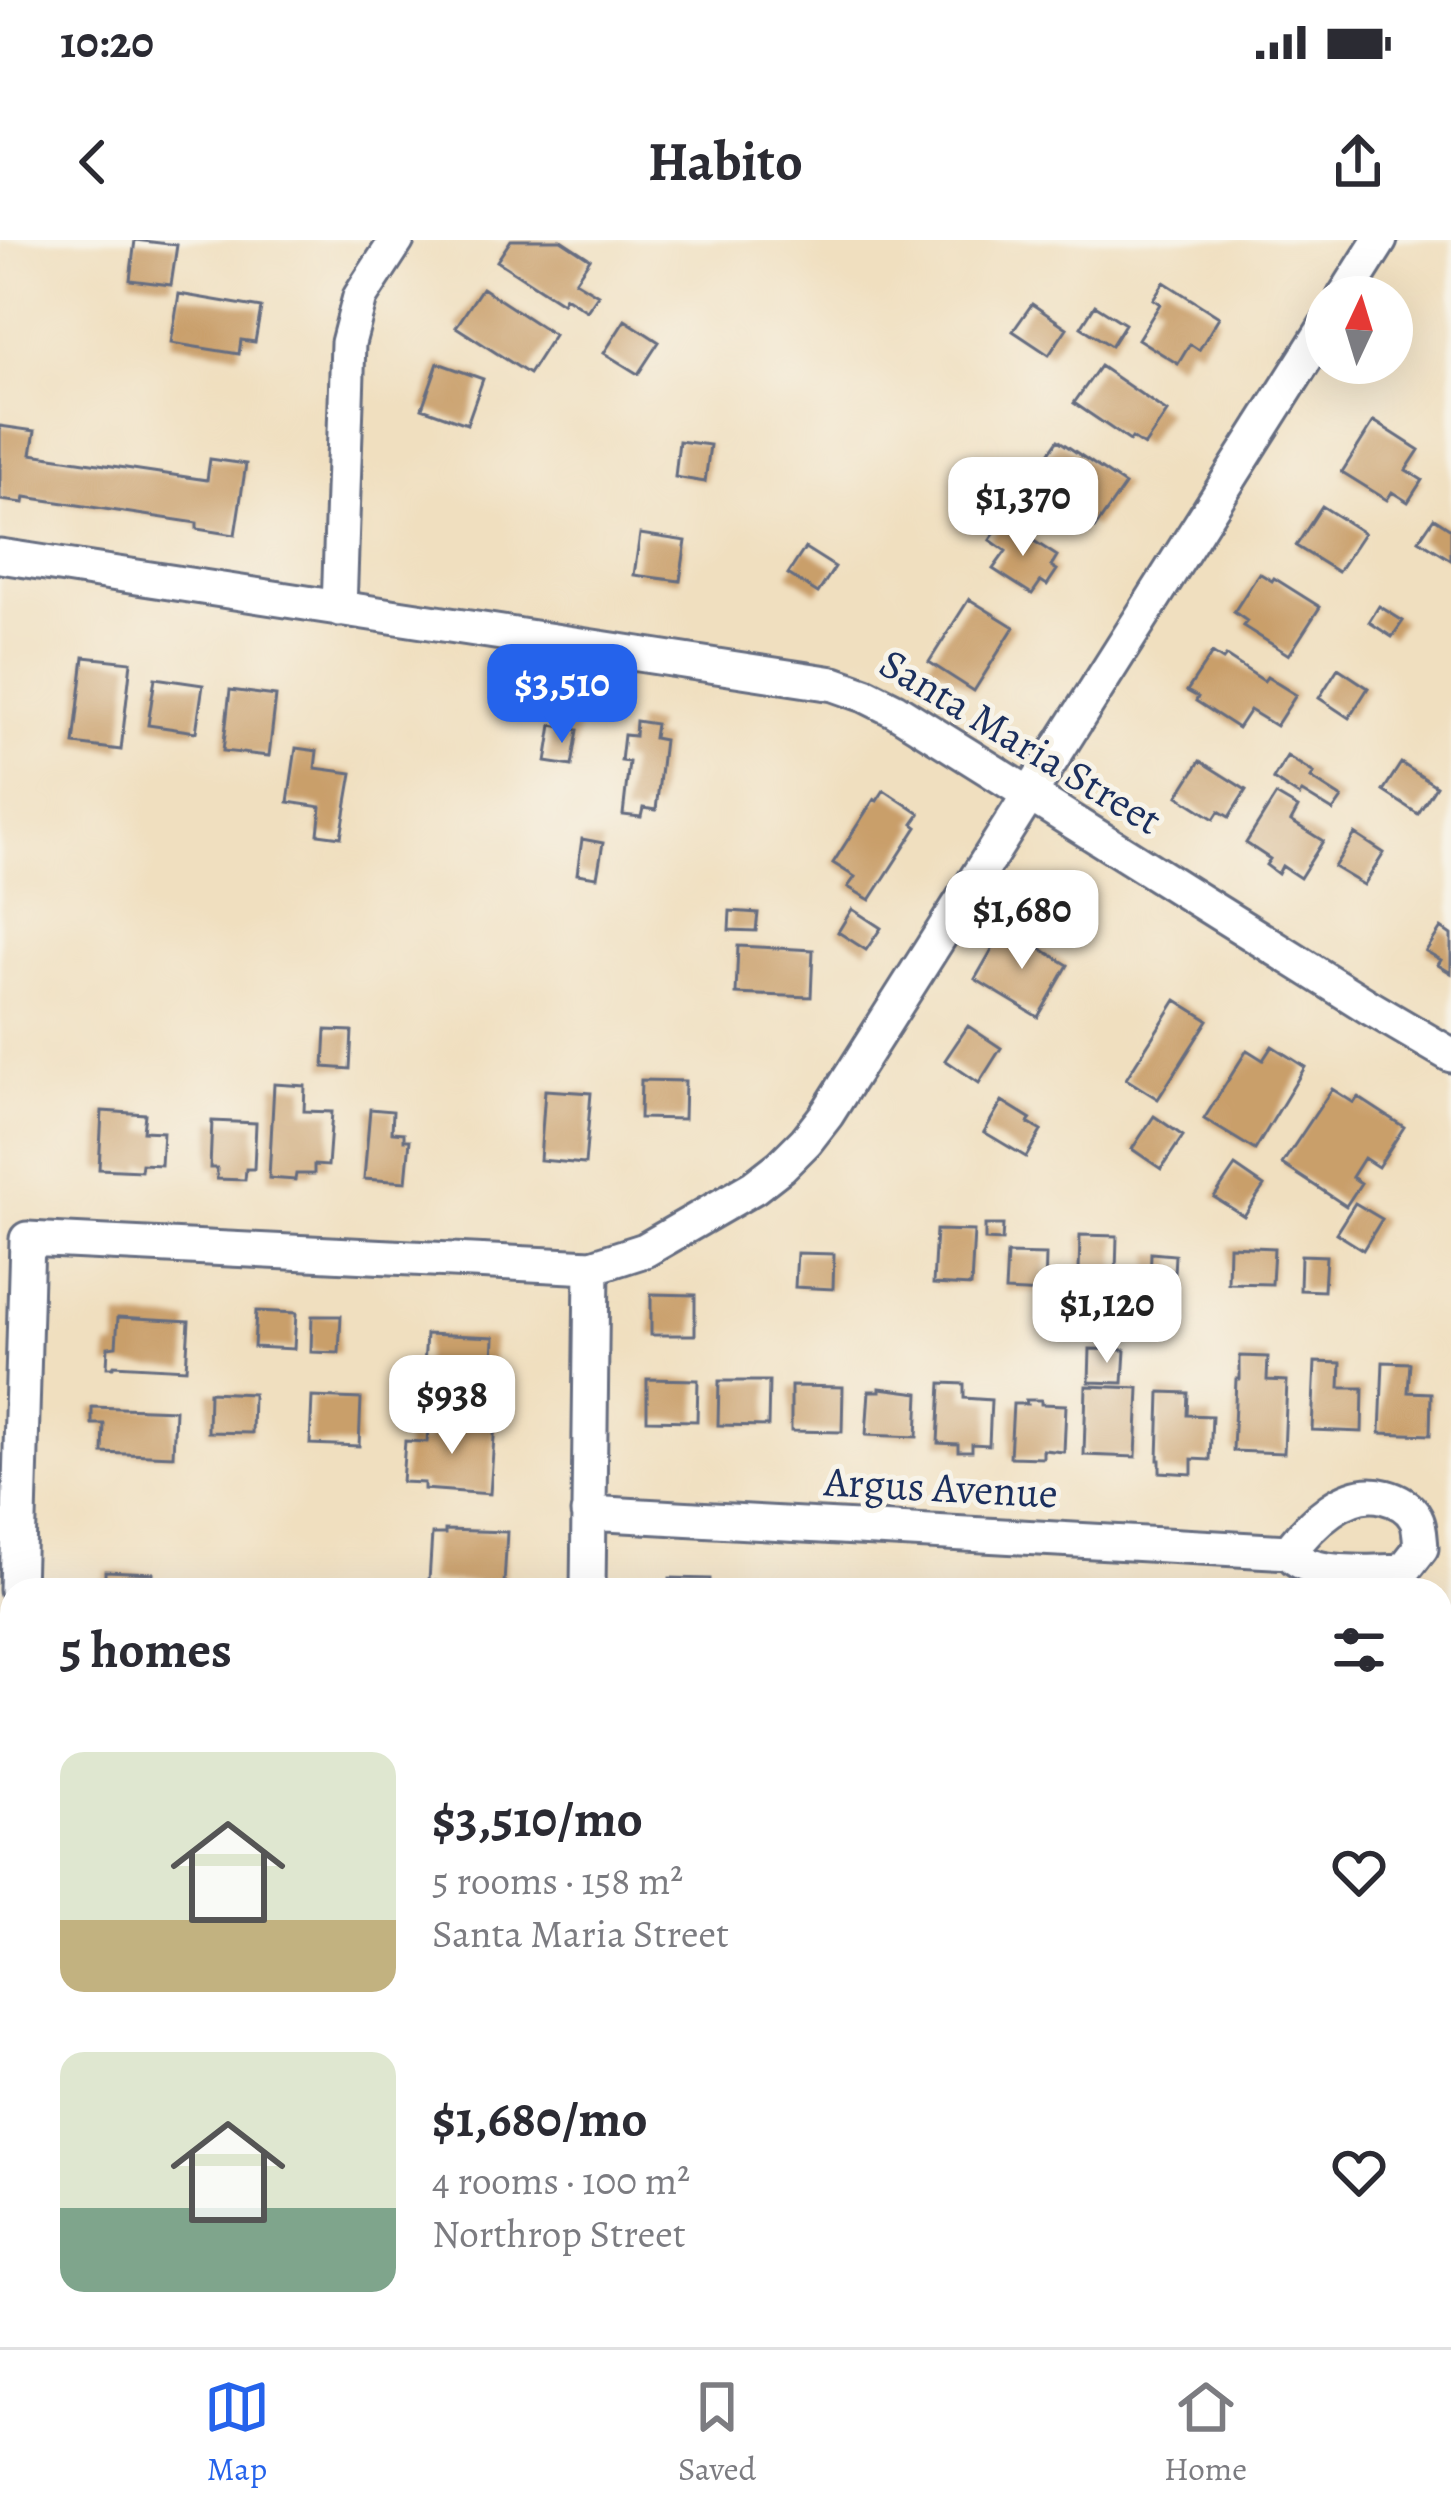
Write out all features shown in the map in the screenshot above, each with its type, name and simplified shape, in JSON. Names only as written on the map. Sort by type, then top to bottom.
[{"type":"street","points":[[339,609],[348,343],[360,297],[397,240]]},
{"type":"street","points":[[1357,276],[1380,240]]},
{"type":"street","points":[[16,1578],[26,1239],[592,1267],[645,1250],[754,1187],[806,1141],[839,1094],[1305,359]]},
{"type":"street","name":"Santa Maria Street","points":[[0,556],[834,684],[895,710],[1451,1055]]},
{"type":"street","points":[[588,1578],[592,1267]]},
{"type":"street","name":"Argus Avenue","points":[[588,1513],[1289,1552]]},
{"type":"building","points":[[135,240],[177,245],[171,285],[130,280]]},
{"type":"building","points":[[511,240],[561,240],[590,259],[575,281],[598,295],[587,311],[565,297],[562,303],[497,261]]},
{"type":"building","points":[[1164,282],[1219,317],[1199,350],[1190,344],[1178,364],[1138,339],[1160,304],[1153,299]]},
{"type":"building","points":[[482,288],[554,335],[529,374],[456,327]]},
{"type":"building","points":[[179,294],[261,308],[255,342],[241,340],[239,354],[171,343]]},
{"type":"building","points":[[1032,304],[1067,328],[1049,355],[1013,331]]},
{"type":"building","points":[[1095,305],[1125,324],[1111,346],[1081,327]]},
{"type":"building","points":[[625,320],[659,342],[638,374],[604,353]]},
{"type":"building","points":[[438,363],[483,379],[467,424],[422,408]]},
{"type":"building","points":[[1100,366],[1167,412],[1144,446],[1074,403]]},
{"type":"building","points":[[1374,421],[1419,450],[1406,470],[1422,480],[1408,502],[1392,492],[1387,500],[1342,472]]},
{"type":"building","points":[[0,426],[35,431],[31,454],[207,480],[210,459],[246,464],[235,535],[197,529],[197,523],[25,497],[24,503],[0,500]]},
{"type":"building","points":[[1058,440],[1125,485],[1095,528],[1028,483]]},
{"type":"building","points":[[679,441],[710,445],[705,482],[675,477]]},
{"type":"building","points":[[1322,506],[1364,533],[1338,572],[1296,546]]},
{"type":"building","points":[[1434,518],[1451,529],[1451,560],[1419,540]]},
{"type":"building","points":[[1003,521],[1057,556],[1051,566],[1057,570],[1047,585],[1041,581],[1032,594],[993,569],[1006,551],[990,540]]},
{"type":"building","points":[[640,534],[686,541],[680,581],[634,575]]},
{"type":"building","points":[[805,548],[835,567],[818,593],[788,574]]},
{"type":"building","points":[[1259,573],[1320,607],[1289,655],[1243,626],[1247,621],[1234,612]]},
{"type":"building","points":[[969,599],[1014,627],[974,691],[929,662]]},
{"type":"building","points":[[1379,606],[1403,621],[1392,637],[1369,622]]},
{"type":"building","points":[[1212,653],[1296,695],[1276,726],[1250,710],[1238,728],[1187,691]]},
{"type":"building","points":[[84,657],[131,662],[121,750],[74,744]]},
{"type":"building","points":[[1338,668],[1368,688],[1349,718],[1319,698]]},
{"type":"building","points":[[155,678],[203,685],[196,732],[148,725]]},
{"type":"building","points":[[230,690],[276,696],[269,756],[223,751]]},
{"type":"building","points":[[636,721],[656,724],[654,738],[664,740],[656,810],[643,808],[641,817],[623,815],[629,762],[621,761],[624,735],[635,736]]},
{"type":"building","points":[[552,725],[578,730],[572,766],[546,762]]},
{"type":"building","points":[[296,748],[317,751],[315,768],[352,773],[341,837],[318,834],[321,807],[288,802]]},
{"type":"building","points":[[1287,756],[1342,798],[1333,811],[1273,779]]},
{"type":"building","points":[[1200,761],[1246,790],[1229,817],[1219,811],[1214,819],[1178,796]]},
{"type":"building","points":[[1401,763],[1436,786],[1418,814],[1383,791]]},
{"type":"building","points":[[884,790],[920,814],[913,824],[917,827],[870,900],[848,887],[855,877],[833,863]]},
{"type":"building","points":[[1276,795],[1298,808],[1291,821],[1323,841],[1300,878],[1282,866],[1278,874],[1266,865],[1270,859],[1246,843]]},
{"type":"building","points":[[1355,834],[1384,853],[1364,885],[1334,867]]},
{"type":"building","points":[[582,839],[603,843],[597,877],[577,874]]},
{"type":"building","points":[[852,909],[881,928],[866,950],[838,932]]},
{"type":"building","points":[[730,911],[758,913],[756,931],[729,930]]},
{"type":"building","points":[[1005,927],[1068,965],[1038,1017],[975,979]]},
{"type":"building","points":[[1441,928],[1451,935],[1451,973],[1426,951]]},
{"type":"building","points":[[738,946],[813,950],[811,997],[736,994]]},
{"type":"building","points":[[1176,1000],[1208,1020],[1158,1099],[1126,1079]]},
{"type":"building","points":[[968,1026],[1001,1048],[979,1083],[945,1060]]},
{"type":"building","points":[[326,1030],[352,1031],[350,1069],[324,1067]]},
{"type":"building","points":[[1272,1046],[1305,1067],[1255,1150],[1204,1119],[1247,1050],[1263,1060]]},
{"type":"building","points":[[641,1080],[685,1081],[684,1119],[640,1118]]},
{"type":"building","points":[[274,1084],[305,1086],[304,1111],[332,1112],[328,1166],[314,1165],[314,1174],[296,1174],[295,1180],[269,1178]]},
{"type":"building","points":[[1332,1089],[1354,1103],[1358,1097],[1404,1127],[1378,1167],[1364,1158],[1352,1177],[1361,1183],[1346,1206],[1282,1164]]},
{"type":"building","points":[[545,1090],[591,1093],[585,1164],[540,1160]]},
{"type":"building","points":[[1002,1101],[1041,1131],[1026,1157],[984,1132]]},
{"type":"building","points":[[370,1109],[393,1111],[392,1132],[404,1133],[404,1140],[410,1140],[406,1182],[364,1179]]},
{"type":"building","points":[[102,1111],[145,1114],[143,1131],[163,1132],[161,1165],[142,1164],[141,1171],[99,1169]]},
{"type":"building","points":[[1154,1116],[1183,1136],[1161,1169],[1132,1149]]},
{"type":"building","points":[[212,1121],[256,1123],[254,1169],[246,1169],[245,1180],[217,1179],[217,1168],[210,1168]]},
{"type":"building","points":[[1235,1166],[1264,1186],[1244,1216],[1214,1197]]},
{"type":"building","points":[[1355,1203],[1382,1219],[1363,1250],[1336,1233]]},
{"type":"building","points":[[985,1225],[1003,1225],[1002,1241],[985,1240]]},
{"type":"building","points":[[936,1230],[974,1231],[971,1286],[933,1284]]},
{"type":"building","points":[[1080,1235],[1117,1236],[1116,1273],[1079,1272]]},
{"type":"building","points":[[1229,1246],[1274,1248],[1272,1284],[1228,1283]]},
{"type":"building","points":[[797,1253],[834,1254],[833,1289],[795,1287]]},
{"type":"building","points":[[1151,1253],[1175,1255],[1173,1292],[1150,1291]]},
{"type":"building","points":[[1007,1254],[1046,1255],[1045,1293],[1005,1291]]},
{"type":"building","points":[[1301,1255],[1326,1256],[1324,1291],[1300,1290]]},
{"type":"building","points":[[651,1294],[695,1295],[695,1335],[651,1335]]},
{"type":"building","points":[[256,1311],[296,1313],[294,1349],[254,1347]]},
{"type":"building","points":[[312,1316],[341,1316],[339,1353],[311,1352]]},
{"type":"building","points":[[118,1317],[189,1321],[186,1369],[107,1367],[108,1347],[116,1346]]},
{"type":"building","points":[[426,1334],[494,1337],[492,1386],[423,1381]]},
{"type":"building","points":[[1090,1349],[1125,1350],[1123,1383],[1089,1382]]},
{"type":"building","points":[[1240,1356],[1268,1357],[1267,1380],[1287,1381],[1284,1453],[1233,1451]]},
{"type":"building","points":[[1315,1362],[1341,1363],[1340,1388],[1363,1388],[1362,1432],[1312,1430]]},
{"type":"building","points":[[1383,1362],[1410,1363],[1408,1392],[1431,1393],[1430,1435],[1380,1433]]},
{"type":"building","points":[[647,1379],[698,1380],[697,1421],[647,1420]]},
{"type":"building","points":[[719,1381],[769,1381],[768,1426],[718,1425]]},
{"type":"building","points":[[941,1383],[964,1384],[964,1398],[991,1400],[989,1445],[972,1444],[972,1451],[958,1451],[958,1444],[938,1443]]},
{"type":"building","points":[[791,1386],[843,1387],[842,1432],[791,1431]]},
{"type":"building","points":[[1086,1386],[1139,1388],[1136,1457],[1084,1455]]},
{"type":"building","points":[[869,1391],[919,1393],[917,1437],[866,1435]]},
{"type":"building","points":[[209,1392],[253,1394],[252,1433],[208,1432]]},
{"type":"building","points":[[1160,1392],[1188,1393],[1187,1415],[1212,1416],[1210,1460],[1192,1459],[1192,1474],[1160,1472]]},
{"type":"building","points":[[312,1397],[361,1399],[359,1446],[310,1444]]},
{"type":"building","points":[[1026,1400],[1066,1405],[1064,1452],[1043,1450],[1043,1458],[1010,1457],[1013,1404],[1027,1404]]},
{"type":"building","points":[[92,1407],[175,1410],[173,1456],[103,1453],[104,1424],[92,1424]]},
{"type":"building","points":[[429,1418],[495,1423],[490,1494],[424,1489],[424,1483],[402,1482],[405,1441],[427,1442]]},
{"type":"building","points":[[445,1530],[507,1532],[504,1578],[429,1578],[432,1534],[445,1534]]},
{"type":"building","points":[[105,1571],[153,1573],[153,1578],[105,1578]]}]
